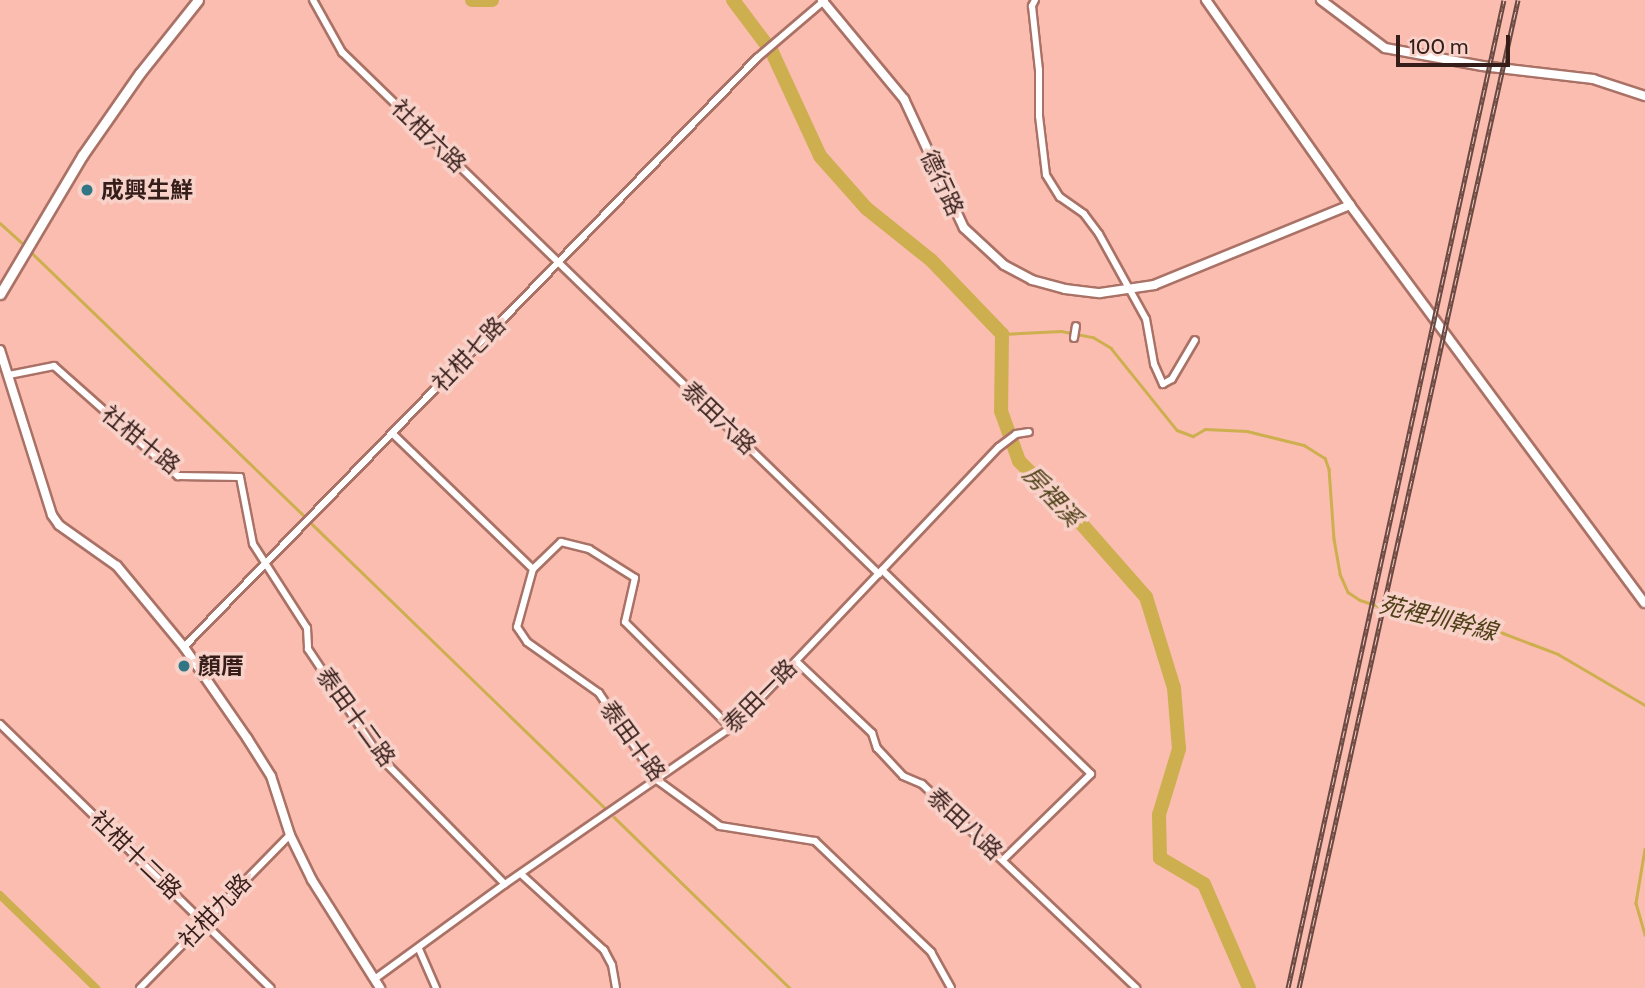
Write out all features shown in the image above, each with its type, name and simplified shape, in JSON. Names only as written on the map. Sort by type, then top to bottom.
[{"type":"main road","points":[[0,294],[82,156],[139,73],[198,0]]},
{"type":"street","name":"社柑六路","points":[[313,0],[342,52],[559,261]]},
{"type":"street","name":"社柑七路","points":[[184,647],[754,61],[824,0]]},
{"type":"street","name":"德行路","points":[[824,0],[904,99],[964,228],[1004,265],[1032,280],[1065,289],[1100,293],[1154,285],[1350,205]]},
{"type":"street","points":[[1035,0],[1032,6],[1046,176],[1060,197],[1092,223],[1130,290],[1146,319],[1154,364],[1163,384],[1172,379],[1195,340]]},
{"type":"street","points":[[1206,0],[1350,205],[1645,603]]},
{"type":"street","points":[[1321,0],[1385,48],[1482,65],[1593,79],[1645,96]]},
{"type":"street","name":"泰田六路","points":[[559,261],[1091,774],[1003,860]]},
{"type":"street","points":[[1074,338],[1076,326]]},
{"type":"street","points":[[0,350],[52,515],[59,524],[117,566],[184,647],[271,776],[290,835],[312,880],[380,988]]},
{"type":"street","name":"社柑十路","points":[[9,375],[54,366],[178,476],[240,477],[253,544],[266,563]]},
{"type":"street","name":"泰田一路","points":[[376,978],[505,884],[731,728],[1004,442],[1016,434],[1029,432]]},
{"type":"street","points":[[392,433],[533,569],[561,542],[589,550],[635,578],[625,622],[731,728]]},
{"type":"street","name":"泰田十二路","points":[[266,563],[307,628],[307,649],[380,757],[505,884]]},
{"type":"street","name":"泰田十路","points":[[533,569],[517,627],[527,642],[598,693],[657,780],[720,826],[815,841],[931,952],[951,988]]},
{"type":"street","name":"泰田八路","points":[[796,661],[872,733],[877,748],[903,776],[922,784],[1136,988]]},
{"type":"street","name":"社柑十二路","points":[[0,723],[271,988]]},
{"type":"street","name":"社柑九路","points":[[140,988],[290,835]]},
{"type":"street","points":[[521,874],[604,950],[612,965],[616,988]]},
{"type":"street","points":[[419,949],[436,988]]},
{"type":"waterway","name":"房裡溪","points":[[472,0],[492,0]]},
{"type":"waterway","name":"房裡溪","points":[[733,0],[772,52],[820,156],[866,208],[931,260],[1002,334],[1001,411],[1019,461],[1079,521],[1146,597],[1174,688],[1179,749],[1159,815],[1160,858],[1204,884],[1249,988]]},
{"type":"waterway","points":[[0,223],[22,243]]},
{"type":"waterway","points":[[32,253],[303,515]]},
{"type":"waterway","name":"苑裡圳幹線","points":[[1002,334],[1061,331],[1093,337],[1111,348],[1177,430],[1193,436],[1205,429],[1247,431],[1304,445],[1325,458],[1329,469],[1334,539],[1340,574],[1348,592],[1360,600],[1396,612],[1431,616],[1472,629],[1503,633],[1532,644],[1558,654],[1645,705]]},
{"type":"waterway","points":[[312,524],[605,808]]},
{"type":"waterway","points":[[614,817],[790,988]]},
{"type":"waterway","name":"苑裡圳幹線","points":[[1645,849],[1636,903],[1645,935]]},
{"type":"waterway","points":[[0,895],[96,988]]},
{"type":"railway","points":[[1288,988],[1504,0]]},
{"type":"railway","points":[[1299,988],[1518,0]]},
{"type":"place","name":"成興生鮮","points":[[87,190]]},
{"type":"place","name":"顏厝","points":[[184,666]]}]
